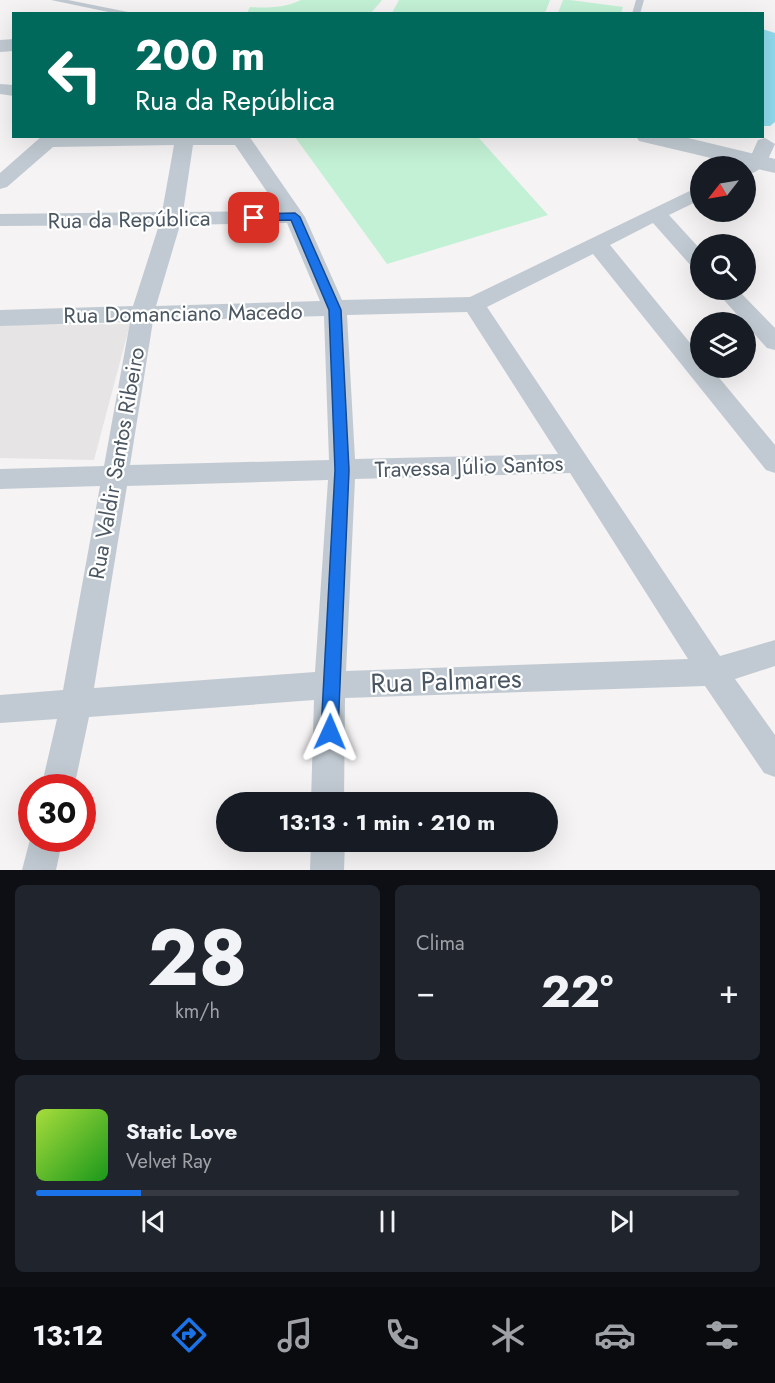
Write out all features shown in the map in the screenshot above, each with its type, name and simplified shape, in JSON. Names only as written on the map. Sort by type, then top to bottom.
[{"type":"street","points":[[658,138],[764,158]]},
{"type":"street","points":[[733,138],[764,158]]},
{"type":"street","points":[[0,183],[53,139],[184,141],[241,139],[295,217],[335,310],[342,470],[330,685],[328,792]]},
{"type":"street","name":"Rua Valdir Santos Ribeiro","points":[[60,774],[76,705],[142,312],[171,219],[184,141]]},
{"type":"street","name":"Rua Domanciano Macedo","points":[[0,318],[142,312],[335,310],[474,304],[690,197]]},
{"type":"street","points":[[657,215],[690,251]]},
{"type":"street","name":"Rua da República","points":[[0,220],[295,217]]},
{"type":"street","points":[[597,244],[775,463]]},
{"type":"street","points":[[735,300],[775,342]]},
{"type":"street","points":[[474,304],[713,672],[775,762]]},
{"type":"street","name":"Travessa Júlio Santos","points":[[0,479],[114,474],[579,463]]},
{"type":"street","name":"Rua Palmares","points":[[0,709],[330,685],[713,672],[775,653]]},
{"type":"street","points":[[39,870],[43,852]]},
{"type":"street","points":[[327,870],[328,852]]},
{"type":"lane","points":[[55,0],[123,12]]},
{"type":"shaded area","points":[[130,324],[94,460],[0,458],[0,325]]},
{"type":"green space","points":[[301,0],[382,0],[372,12],[248,12],[250,7],[288,5]]},
{"type":"green space","points":[[399,0],[550,0],[545,12],[393,12]]},
{"type":"green space","points":[[563,0],[623,7],[621,12],[558,12]]},
{"type":"green space","points":[[296,138],[479,138],[548,215],[387,264]]},
{"type":"water","points":[[764,30],[775,33],[775,122],[770,126],[764,126]]},
{"type":"route","points":[[254,218],[295,217],[335,310],[342,470],[330,685],[330,732]]}]
